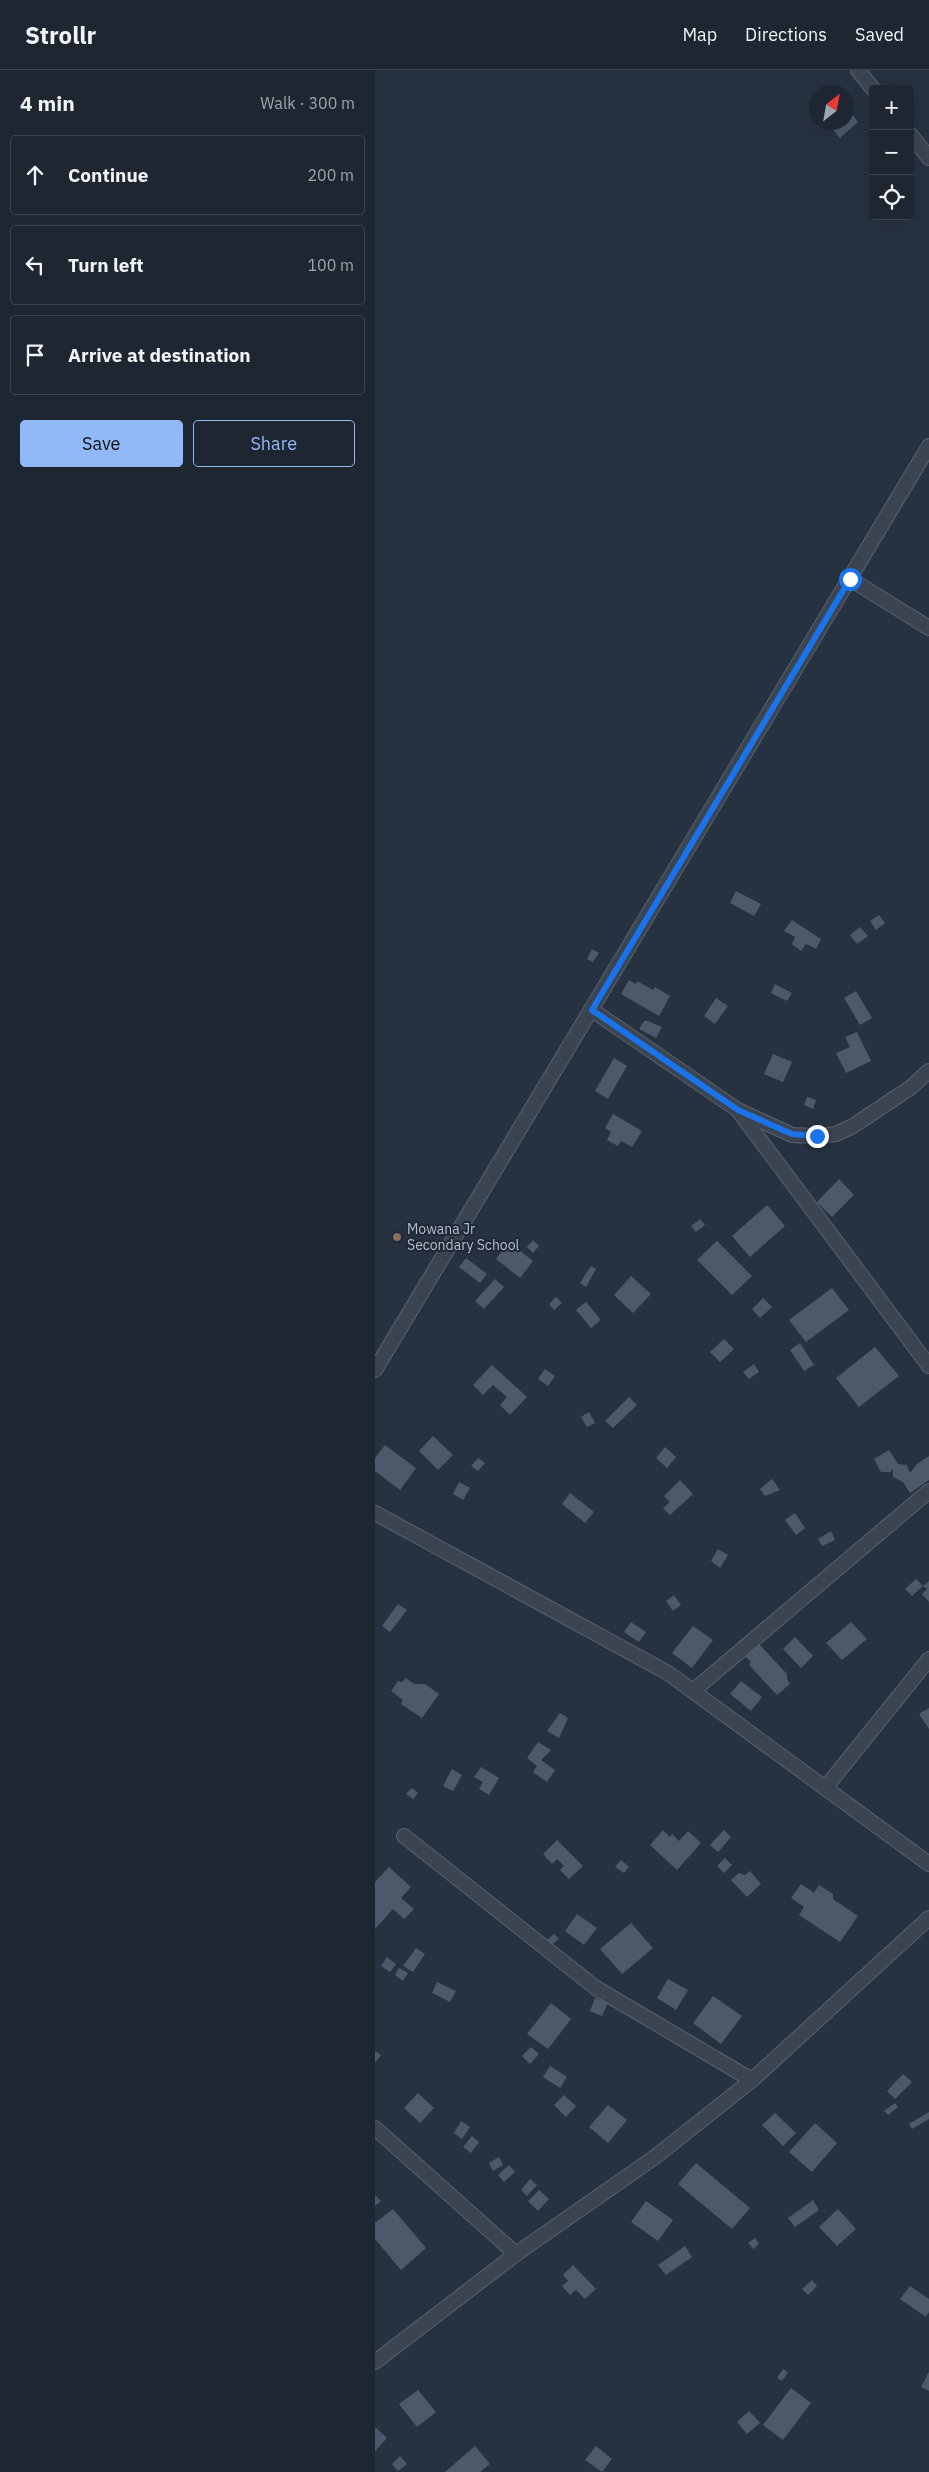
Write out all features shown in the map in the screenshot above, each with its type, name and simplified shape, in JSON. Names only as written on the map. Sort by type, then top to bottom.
[{"type":"street","points":[[858,70],[870,85]]},
{"type":"street","points":[[914,139],[929,158]]},
{"type":"street","points":[[375,1370],[929,446]]},
{"type":"street","points":[[850,579],[929,628]]},
{"type":"street","points":[[592,1010],[738,1110],[792,1134],[817,1136],[836,1134],[910,1088],[929,1071]]},
{"type":"street","points":[[738,1110],[929,1366]]},
{"type":"street","points":[[693,1690],[929,1491]]},
{"type":"street","points":[[375,1513],[668,1673],[929,1864]]},
{"type":"street","points":[[826,1787],[929,1659]]},
{"type":"street","points":[[404,1836],[596,1988],[752,2080]]},
{"type":"street","points":[[375,2362],[516,2254],[655,2157],[752,2080],[903,1945],[929,1918]]},
{"type":"street","points":[[375,2128],[516,2254]]},
{"type":"building","points":[[854,117],[858,122],[854,126]]},
{"type":"building","points":[[834,130],[849,130],[840,138]]},
{"type":"building","points":[[736,891],[761,904],[754,916],[730,903]]},
{"type":"building","points":[[879,915],[885,923],[876,930],[870,921]]},
{"type":"building","points":[[792,920],[821,939],[816,949],[806,944],[801,951],[792,944],[795,937],[784,931]]},
{"type":"building","points":[[860,927],[868,936],[857,944],[850,935]]},
{"type":"building","points":[[592,949],[599,953],[593,962],[587,959]]},
{"type":"building","points":[[629,980],[636,984],[637,981],[653,990],[655,987],[670,996],[659,1016],[621,994]]},
{"type":"building","points":[[775,984],[792,993],[787,1001],[771,993]]},
{"type":"building","points":[[856,991],[872,1018],[860,1025],[844,998]]},
{"type":"building","points":[[716,998],[728,1006],[715,1024],[704,1016]]},
{"type":"building","points":[[645,1020],[662,1027],[656,1038],[639,1029]]},
{"type":"building","points":[[857,1032],[871,1061],[846,1073],[836,1053],[850,1047],[845,1037]]},
{"type":"building","points":[[773,1054],[792,1062],[783,1082],[764,1074]]},
{"type":"building","points":[[614,1058],[627,1066],[608,1099],[595,1091]]},
{"type":"building","points":[[807,1097],[816,1100],[813,1109],[804,1105]]},
{"type":"building","points":[[613,1114],[642,1131],[632,1147],[621,1141],[618,1146],[607,1140],[611,1132],[605,1128]]},
{"type":"building","points":[[839,1179],[854,1195],[832,1217],[817,1202]]},
{"type":"building","points":[[767,1205],[785,1226],[750,1257],[732,1236]]},
{"type":"building","points":[[700,1219],[705,1225],[696,1232],[691,1226]]},
{"type":"building","points":[[533,1240],[539,1246],[533,1253],[527,1247]]},
{"type":"building","points":[[717,1241],[752,1276],[732,1295],[697,1260]]},
{"type":"building","points":[[509,1242],[533,1261],[520,1278],[496,1259]]},
{"type":"building","points":[[466,1258],[487,1274],[480,1283],[459,1267]]},
{"type":"building","points":[[591,1266],[596,1269],[586,1287],[580,1283]]},
{"type":"building","points":[[631,1276],[651,1294],[633,1313],[614,1295]]},
{"type":"building","points":[[495,1279],[504,1287],[484,1309],[475,1301]]},
{"type":"building","points":[[832,1288],[849,1310],[806,1342],[789,1320]]},
{"type":"building","points":[[556,1297],[562,1303],[554,1310],[549,1304]]},
{"type":"building","points":[[763,1298],[772,1307],[760,1318],[752,1309]]},
{"type":"building","points":[[586,1302],[601,1320],[591,1328],[576,1310]]},
{"type":"building","points":[[724,1339],[734,1349],[720,1362],[710,1352]]},
{"type":"building","points":[[800,1343],[814,1365],[804,1371],[790,1350]]},
{"type":"building","points":[[875,1347],[899,1376],[859,1407],[836,1378]]},
{"type":"building","points":[[754,1364],[759,1372],[749,1379],[743,1372]]},
{"type":"building","points":[[492,1365],[527,1397],[510,1415],[500,1405],[507,1397],[493,1385],[483,1395],[473,1385]]},
{"type":"building","points":[[545,1369],[555,1376],[548,1386],[538,1379]]},
{"type":"building","points":[[629,1397],[637,1405],[613,1428],[605,1421]]},
{"type":"building","points":[[589,1412],[595,1423],[587,1427],[581,1417]]},
{"type":"building","points":[[433,1436],[453,1455],[438,1470],[419,1451]]},
{"type":"building","points":[[385,1445],[416,1468],[400,1490],[375,1471],[375,1458]]},
{"type":"building","points":[[665,1447],[676,1457],[667,1468],[656,1458]]},
{"type":"building","points":[[889,1450],[898,1464],[907,1465],[910,1473],[917,1464],[929,1456],[929,1480],[910,1493],[903,1482],[893,1477],[893,1469],[890,1472],[881,1472],[874,1459]]},
{"type":"building","points":[[478,1458],[485,1463],[478,1471],[471,1466]]},
{"type":"building","points":[[772,1479],[780,1490],[765,1496],[760,1489]]},
{"type":"building","points":[[680,1480],[693,1494],[670,1515],[663,1508],[670,1502],[664,1496]]},
{"type":"building","points":[[459,1482],[470,1488],[463,1500],[453,1494]]},
{"type":"building","points":[[570,1493],[594,1512],[585,1523],[562,1504]]},
{"type":"building","points":[[795,1513],[805,1528],[796,1535],[785,1520]]},
{"type":"building","points":[[831,1531],[835,1540],[822,1546],[818,1539]]},
{"type":"building","points":[[718,1549],[728,1555],[720,1568],[711,1561]]},
{"type":"building","points":[[916,1579],[923,1586],[912,1596],[905,1589]]},
{"type":"building","points":[[929,1581],[929,1602],[922,1594],[927,1589],[923,1586]]},
{"type":"building","points":[[674,1595],[681,1605],[673,1611],[666,1601]]},
{"type":"building","points":[[398,1604],[407,1610],[390,1632],[382,1626]]},
{"type":"building","points":[[631,1622],[646,1632],[639,1642],[624,1632]]},
{"type":"building","points":[[851,1622],[867,1639],[842,1660],[826,1643]]},
{"type":"building","points":[[693,1626],[713,1640],[692,1668],[672,1653]]},
{"type":"building","points":[[795,1637],[813,1656],[801,1668],[783,1649]]},
{"type":"building","points":[[759,1644],[787,1674],[790,1684],[777,1695],[749,1665],[751,1662],[745,1656]]},
{"type":"building","points":[[406,1678],[414,1684],[425,1684],[439,1694],[422,1718],[401,1704],[403,1700],[391,1691],[398,1681],[402,1682]]},
{"type":"building","points":[[741,1681],[762,1697],[751,1711],[730,1694]]},
{"type":"building","points":[[929,1708],[929,1729],[919,1714]]},
{"type":"building","points":[[560,1713],[568,1718],[559,1738],[547,1731]]},
{"type":"building","points":[[538,1742],[551,1750],[541,1760],[555,1770],[547,1782],[533,1772],[537,1766],[527,1758]]},
{"type":"building","points":[[481,1767],[499,1778],[489,1795],[479,1789],[483,1782],[474,1777]]},
{"type":"building","points":[[452,1769],[462,1775],[453,1791],[443,1786]]},
{"type":"building","points":[[412,1788],[418,1793],[413,1799],[406,1794]]},
{"type":"building","points":[[663,1830],[670,1837],[672,1834],[679,1841],[688,1831],[701,1843],[677,1870],[650,1845]]},
{"type":"building","points":[[724,1830],[731,1837],[718,1852],[710,1845]]},
{"type":"building","points":[[557,1840],[583,1866],[569,1879],[560,1870],[564,1866],[557,1859],[552,1864],[543,1854]]},
{"type":"building","points":[[725,1858],[732,1865],[724,1873],[717,1866]]},
{"type":"building","points":[[621,1860],[629,1867],[624,1873],[615,1867]]},
{"type":"building","points":[[389,1867],[411,1887],[401,1898],[414,1909],[404,1919],[393,1909],[375,1929],[375,1882]]},
{"type":"building","points":[[750,1871],[761,1884],[747,1897],[731,1880],[739,1873],[745,1875]]},
{"type":"building","points":[[801,1884],[814,1893],[819,1885],[833,1894],[833,1899],[858,1916],[840,1942],[799,1915],[804,1907],[791,1898]]},
{"type":"building","points":[[577,1914],[597,1928],[584,1945],[565,1931]]},
{"type":"building","points":[[631,1923],[653,1948],[622,1974],[600,1949]]},
{"type":"building","points":[[554,1934],[559,1939],[551,1945],[547,1940]]},
{"type":"building","points":[[416,1948],[425,1954],[413,1972],[403,1966]]},
{"type":"building","points":[[387,1957],[396,1964],[390,1972],[381,1966]]},
{"type":"building","points":[[399,1968],[408,1973],[403,1981],[395,1975]]},
{"type":"building","points":[[668,1979],[688,1990],[676,2010],[657,1998]]},
{"type":"building","points":[[437,1982],[456,1991],[450,2002],[432,1993]]},
{"type":"building","points":[[713,1996],[742,2016],[721,2044],[693,2023]]},
{"type":"building","points":[[595,1998],[608,2003],[602,2016],[590,2011]]},
{"type":"building","points":[[551,2003],[571,2019],[548,2049],[527,2034]]},
{"type":"building","points":[[531,2047],[539,2054],[530,2064],[522,2056]]},
{"type":"building","points":[[375,2051],[381,2055],[375,2063]]},
{"type":"building","points":[[550,2066],[567,2077],[560,2088],[543,2077]]},
{"type":"building","points":[[903,2074],[912,2082],[895,2099],[887,2091]]},
{"type":"building","points":[[418,2093],[434,2108],[420,2123],[404,2108]]},
{"type":"building","points":[[564,2095],[576,2106],[566,2117],[554,2105]]},
{"type":"building","points":[[895,2103],[898,2107],[888,2115],[884,2111]]},
{"type":"building","points":[[608,2105],[627,2120],[608,2143],[589,2127]]},
{"type":"building","points":[[929,2112],[929,2119],[912,2129],[909,2124]]},
{"type":"building","points":[[775,2113],[796,2133],[783,2146],[762,2125]]},
{"type":"building","points":[[461,2121],[470,2127],[462,2139],[454,2133]]},
{"type":"building","points":[[815,2123],[837,2143],[812,2172],[789,2152]]},
{"type":"building","points":[[472,2136],[479,2142],[471,2153],[463,2147]]},
{"type":"building","points":[[499,2157],[503,2165],[493,2171],[489,2163]]},
{"type":"building","points":[[696,2163],[750,2208],[732,2229],[678,2184]]},
{"type":"building","points":[[509,2165],[515,2172],[504,2182],[498,2175]]},
{"type":"building","points":[[530,2179],[537,2185],[527,2196],[521,2190]]},
{"type":"building","points":[[539,2190],[549,2199],[538,2211],[528,2201]]},
{"type":"building","points":[[375,2195],[381,2201],[375,2206]]},
{"type":"building","points":[[813,2200],[819,2210],[795,2227],[788,2218]]},
{"type":"building","points":[[646,2201],[673,2220],[658,2241],[631,2222]]},
{"type":"building","points":[[393,2209],[426,2248],[401,2270],[375,2239],[375,2223]]},
{"type":"building","points":[[838,2209],[856,2229],[837,2246],[819,2227]]},
{"type":"building","points":[[755,2238],[759,2244],[753,2249],[748,2243]]},
{"type":"building","points":[[685,2246],[692,2257],[666,2275],[658,2265]]},
{"type":"building","points":[[573,2265],[596,2289],[585,2299],[576,2290],[570,2295],[562,2286],[568,2281],[563,2275]]},
{"type":"building","points":[[812,2280],[817,2286],[808,2295],[802,2289]]},
{"type":"building","points":[[910,2286],[929,2299],[929,2312],[926,2317],[900,2299]]},
{"type":"building","points":[[783,2369],[788,2372],[782,2381],[777,2378]]},
{"type":"building","points":[[929,2372],[929,2391],[921,2387]]},
{"type":"building","points":[[791,2388],[811,2403],[783,2440],[763,2425]]},
{"type":"building","points":[[418,2390],[436,2412],[417,2427],[399,2404]]},
{"type":"building","points":[[749,2411],[760,2423],[747,2434],[737,2422]]},
{"type":"building","points":[[375,2427],[387,2438],[375,2451]]},
{"type":"building","points":[[475,2446],[490,2464],[480,2472],[445,2472]]},
{"type":"building","points":[[596,2446],[612,2459],[602,2472],[585,2460]]},
{"type":"building","points":[[400,2456],[407,2464],[398,2471],[392,2464]]},
{"type":"place","name":"Mowana Jr Secondary School","points":[[397,1237]]},
{"type":"route","points":[[817,1136],[792,1134],[738,1110],[639,1040],[592,1010],[850,579]]}]
